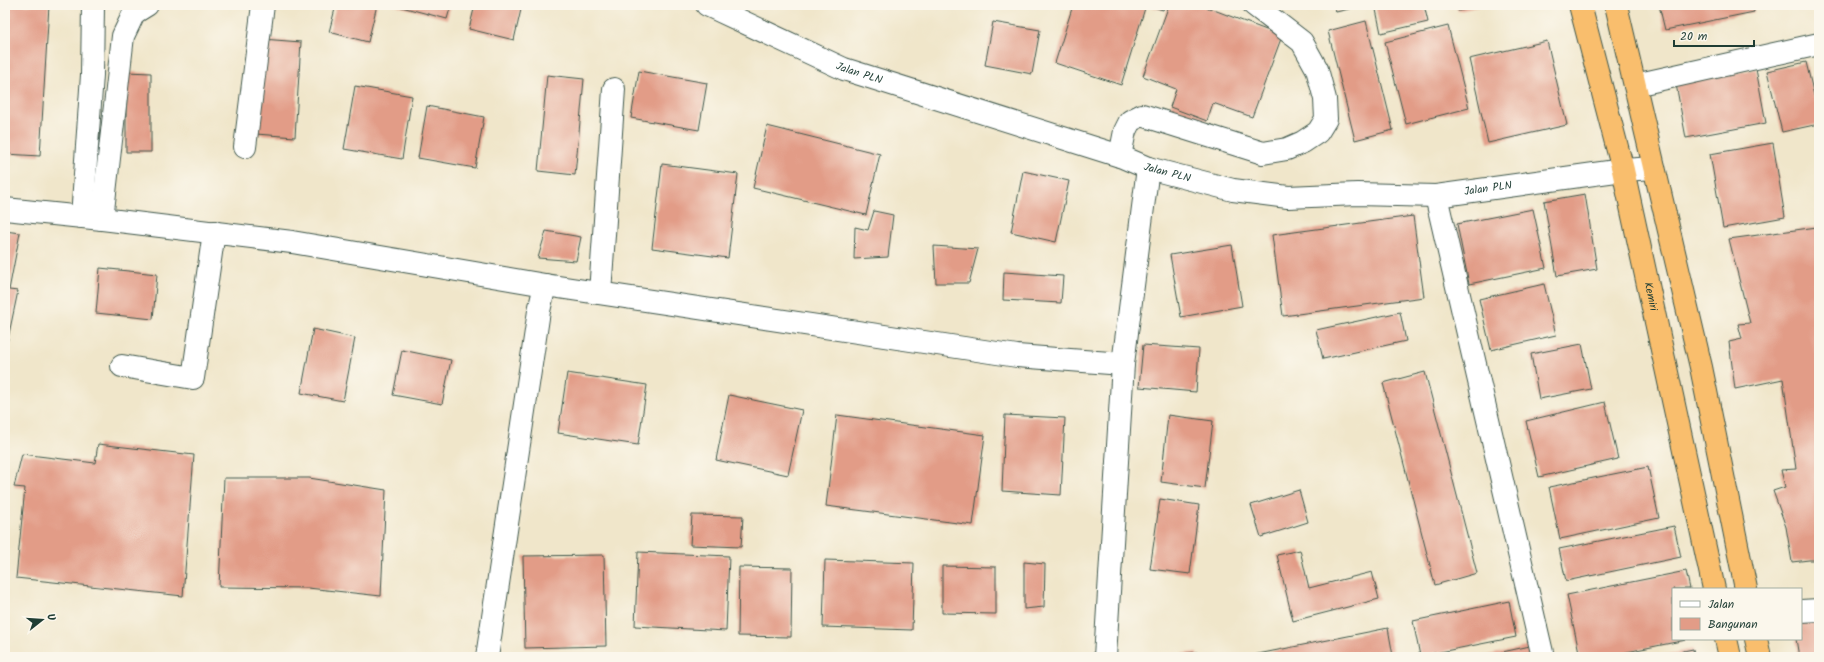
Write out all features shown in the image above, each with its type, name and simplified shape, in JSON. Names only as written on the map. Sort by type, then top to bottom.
[{"type":"highway","name":"Kemiri","points":[[1580,5],[1623,170],[1714,588]]},
{"type":"highway","points":[[1616,5],[1701,367],[1746,588]]},
{"type":"highway","points":[[1726,640],[1730,657]]},
{"type":"highway","points":[[1756,640],[1760,657]]},
{"type":"street","points":[[92,218],[93,5]]},
{"type":"street","points":[[92,218],[123,36],[134,13],[146,5]]},
{"type":"street","points":[[245,148],[263,5]]},
{"type":"street","name":"Jalan PLN","points":[[707,5],[844,69],[1120,156],[1148,168],[1232,190],[1288,196],[1357,194],[1436,196],[1623,170],[1654,168]]},
{"type":"street","points":[[1120,156],[1125,131],[1130,121],[1142,115],[1263,153],[1287,149],[1303,142],[1318,132],[1326,119],[1325,99],[1317,69],[1302,42],[1254,5]]},
{"type":"street","points":[[1635,85],[1819,44]]},
{"type":"street","points":[[600,293],[614,89]]},
{"type":"street","points":[[1105,657],[1123,364],[1148,168]]},
{"type":"street","points":[[1436,196],[1543,657]]},
{"type":"street","points":[[5,209],[292,242],[545,285],[1017,356],[1123,364]]},
{"type":"street","points":[[122,366],[192,378],[214,232]]},
{"type":"street","points":[[487,657],[539,311],[545,285]]},
{"type":"street","points":[[1802,611],[1819,610]]},
{"type":"building","points":[[5,5],[49,5],[40,156],[5,154]]},
{"type":"building","points":[[336,5],[377,5],[368,42],[329,32]]},
{"type":"building","points":[[394,5],[451,5],[447,19]]},
{"type":"building","points":[[475,5],[522,5],[514,40],[469,29]]},
{"type":"building","points":[[1073,5],[1146,5],[1121,85],[1055,63]]},
{"type":"building","points":[[1147,5],[1165,5],[1163,10]]},
{"type":"building","points":[[1169,5],[1201,5],[1282,36],[1252,117],[1213,103],[1207,121],[1170,107],[1176,89],[1143,76]]},
{"type":"building","points":[[1334,5],[1362,5],[1362,6],[1336,12]]},
{"type":"building","points":[[1375,5],[1424,5],[1428,22],[1381,33]]},
{"type":"building","points":[[1456,5],[1481,5],[1481,6],[1458,11]]},
{"type":"building","points":[[1659,5],[1753,5],[1754,12],[1665,30]]},
{"type":"building","points":[[1366,21],[1393,130],[1355,140],[1328,31]]},
{"type":"building","points":[[993,22],[1040,30],[1032,74],[985,65]]},
{"type":"building","points":[[1448,26],[1469,108],[1406,124],[1385,42]]},
{"type":"building","points":[[262,39],[301,42],[295,137],[256,134]]},
{"type":"building","points":[[1547,41],[1567,125],[1488,143],[1469,59]]},
{"type":"building","points":[[1806,62],[1819,116],[1819,124],[1782,132],[1767,71]]},
{"type":"building","points":[[1756,69],[1766,123],[1686,138],[1676,84]]},
{"type":"building","points":[[639,71],[707,83],[699,130],[631,118]]},
{"type":"building","points":[[126,72],[151,73],[151,152],[126,152]]},
{"type":"building","points":[[547,75],[584,79],[575,175],[538,171]]},
{"type":"building","points":[[355,86],[412,96],[402,159],[344,149]]},
{"type":"building","points":[[427,106],[484,117],[475,168],[418,158]]},
{"type":"building","points":[[767,126],[880,154],[866,215],[753,188]]},
{"type":"building","points":[[1773,143],[1785,217],[1723,228],[1710,154]]},
{"type":"building","points":[[662,164],[738,174],[728,258],[652,248]]},
{"type":"building","points":[[1023,171],[1069,181],[1056,242],[1011,232]]},
{"type":"building","points":[[1585,194],[1597,269],[1557,276],[1544,201]]},
{"type":"building","points":[[1533,209],[1546,268],[1469,284],[1457,224]]},
{"type":"building","points":[[874,211],[893,215],[888,257],[854,259],[855,227],[868,230]]},
{"type":"building","points":[[1413,216],[1424,297],[1283,316],[1272,235]]},
{"type":"building","points":[[1817,227],[1819,237],[1819,560],[1792,562],[1786,527],[1773,491],[1785,487],[1781,470],[1796,469],[1783,379],[1735,389],[1729,342],[1742,339],[1738,324],[1750,323],[1729,239]]},
{"type":"building","points":[[5,231],[20,233],[9,290],[18,291],[6,348]]},
{"type":"building","points":[[546,231],[581,237],[576,261],[538,258]]},
{"type":"building","points":[[1232,245],[1242,306],[1181,317],[1170,255]]},
{"type":"building","points":[[934,246],[978,249],[969,283],[936,283]]},
{"type":"building","points":[[100,268],[157,274],[153,319],[96,313]]},
{"type":"building","points":[[1004,272],[1063,276],[1061,303],[1003,300]]},
{"type":"building","points":[[1544,284],[1556,335],[1491,350],[1479,299]]},
{"type":"building","points":[[1400,312],[1406,341],[1323,359],[1316,330]]},
{"type":"building","points":[[313,329],[355,338],[343,401],[301,393]]},
{"type":"building","points":[[1582,344],[1591,389],[1539,399],[1531,354]]},
{"type":"building","points":[[1143,345],[1199,349],[1196,392],[1139,387]]},
{"type":"building","points":[[402,350],[451,360],[442,404],[393,395]]},
{"type":"building","points":[[1425,372],[1477,573],[1435,585],[1383,383]]},
{"type":"building","points":[[567,373],[647,385],[638,445],[558,433]]},
{"type":"building","points":[[729,395],[802,410],[788,475],[716,460]]},
{"type":"building","points":[[1605,402],[1618,459],[1539,477],[1526,421]]},
{"type":"building","points":[[837,415],[985,435],[973,525],[826,506]]},
{"type":"building","points":[[1005,415],[1065,418],[1061,495],[1002,491]]},
{"type":"building","points":[[1168,415],[1213,421],[1205,488],[1161,482]]},
{"type":"building","points":[[98,444],[194,455],[183,596],[16,578],[25,488],[14,487],[22,454],[95,463]]},
{"type":"building","points":[[1648,467],[1659,518],[1560,539],[1549,487]]},
{"type":"building","points":[[224,478],[309,478],[386,490],[381,596],[308,588],[219,587]]},
{"type":"building","points":[[1299,490],[1308,522],[1261,537],[1251,505]]},
{"type":"building","points":[[1160,499],[1199,505],[1190,574],[1150,569]]},
{"type":"building","points":[[692,515],[743,516],[741,547],[690,545]]},
{"type":"building","points":[[1674,526],[1681,557],[1566,581],[1559,549]]},
{"type":"building","points":[[1300,550],[1309,588],[1372,572],[1379,599],[1293,621],[1277,555]]},
{"type":"building","points":[[638,552],[729,556],[726,631],[635,626]]},
{"type":"building","points":[[604,555],[606,646],[525,648],[523,556]]},
{"type":"building","points":[[825,560],[914,563],[912,630],[823,627]]},
{"type":"building","points":[[1024,562],[1045,564],[1044,607],[1024,609]]},
{"type":"building","points":[[942,566],[996,567],[996,614],[942,613]]},
{"type":"building","points":[[739,567],[792,568],[791,637],[738,636]]},
{"type":"building","points":[[1686,571],[1690,588],[1672,588],[1672,640],[1686,640],[1602,657],[1580,657],[1567,595]]},
{"type":"building","points":[[1509,601],[1516,637],[1420,656],[1413,621]]},
{"type":"building","points":[[1819,619],[1819,657],[1799,657],[1796,640],[1802,640],[1802,621]]},
{"type":"building","points":[[1388,628],[1393,656],[1248,656]]},
{"type":"building","points":[[1530,646],[1533,657],[1484,657],[1484,656]]},
{"type":"building","points":[[1693,649],[1694,657],[1659,657],[1659,656]]},
{"type":"building","points":[[1197,652],[1197,657],[1165,657],[1165,656]]}]
